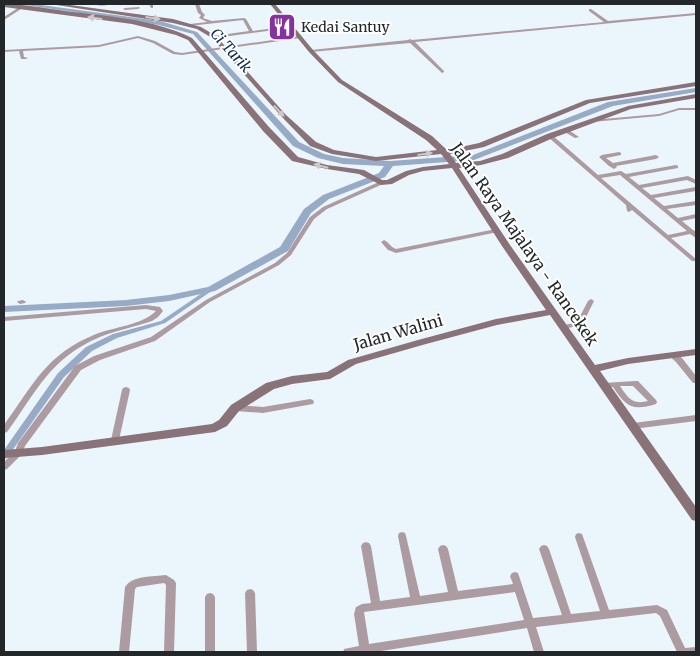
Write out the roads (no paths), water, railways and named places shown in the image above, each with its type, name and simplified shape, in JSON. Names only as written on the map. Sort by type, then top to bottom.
[{"type":"street","points":[[53,4],[190,25],[204,30],[214,37],[284,116],[313,144],[332,152],[376,159],[446,153],[481,145],[588,101],[696,84]]},
{"type":"street","points":[[97,4],[107,4]]},
{"type":"street","points":[[165,4],[182,4]]},
{"type":"street","points":[[197,4],[202,14],[201,18],[210,22]]},
{"type":"street","name":"Jalan Raya Majalaya - Rancekek","points":[[272,4],[311,51],[340,81],[418,130],[446,153],[496,231],[592,369],[609,384],[633,426],[696,516]]},
{"type":"street","points":[[4,5],[171,30],[186,36],[202,51],[266,129],[295,159],[327,167],[361,172],[380,183]]},
{"type":"street","points":[[4,19],[22,7]]},
{"type":"street","points":[[125,9],[138,7]]},
{"type":"street","points":[[590,10],[608,23]]},
{"type":"street","points":[[311,51],[696,14]]},
{"type":"street","points":[[190,25],[244,19],[251,31]]},
{"type":"street","points":[[596,24],[601,29]]},
{"type":"street","points":[[214,37],[290,27]]},
{"type":"street","points":[[4,51],[102,46],[138,37],[154,42],[176,54],[300,38]]},
{"type":"street","points":[[410,40],[442,72]]},
{"type":"street","points":[[21,51],[22,58],[26,58]]},
{"type":"street","points":[[4,467],[78,368],[97,358],[153,339],[208,301],[277,264],[289,254],[312,218],[325,208],[380,183],[389,182],[406,173],[422,169],[481,163],[505,156],[565,130],[630,106],[696,96]]},
{"type":"street","points":[[587,122],[660,115],[675,110],[696,108]]},
{"type":"street","points":[[565,130],[576,137]]},
{"type":"street","points":[[550,136],[630,208],[694,260]]},
{"type":"street","points":[[619,154],[602,157],[695,233]]},
{"type":"street","points":[[611,165],[656,156]]},
{"type":"street","points":[[648,158],[663,169]]},
{"type":"street","points":[[629,161],[644,173]]},
{"type":"street","points":[[597,177],[644,173],[676,167]]},
{"type":"street","points":[[638,187],[688,178],[696,182]]},
{"type":"street","points":[[651,197],[696,189]]},
{"type":"street","points":[[664,208],[696,203]]},
{"type":"street","points":[[678,220],[696,216]]},
{"type":"street","points":[[384,242],[390,249],[396,251],[496,231]]},
{"type":"street","points":[[666,236],[695,233]]},
{"type":"street","points":[[563,327],[580,324],[591,301]]},
{"type":"street","points":[[4,318],[140,308],[158,308],[160,311],[158,315],[146,320],[97,336],[60,357],[36,383],[4,430]]},
{"type":"street","name":"Jalan Walini","points":[[13,453],[42,452],[115,440],[215,428],[223,423],[235,408],[262,389],[278,383],[330,375],[352,362],[496,322],[552,312]]},
{"type":"street","points":[[592,369],[628,361],[696,352]]},
{"type":"street","points":[[672,355],[679,360],[696,381]]},
{"type":"street","points":[[635,383],[653,402],[634,406],[629,404],[609,384],[635,383]]},
{"type":"street","points":[[115,440],[126,390]]},
{"type":"street","points":[[235,408],[263,410],[310,402]]},
{"type":"street","points":[[633,426],[696,418]]},
{"type":"street","points":[[402,536],[416,601]]},
{"type":"street","points":[[579,537],[606,614]]},
{"type":"street","points":[[366,546],[376,606]]},
{"type":"street","points":[[443,549],[454,596]]},
{"type":"street","points":[[544,549],[568,619]]},
{"type":"street","points":[[515,576],[540,652]]},
{"type":"street","points":[[124,652],[130,587],[135,583],[166,579],[171,583],[169,652]]},
{"type":"street","points":[[364,651],[359,610],[362,608],[519,587]]},
{"type":"street","points":[[250,594],[252,652]]},
{"type":"street","points":[[210,597],[210,652]]},
{"type":"street","points":[[348,652],[568,619],[661,610],[682,652]]},
{"type":"street","points":[[687,652],[696,651]]},
{"type":"waterway","name":"Ci Tarik","points":[[23,4],[160,23],[195,33],[296,144],[321,156],[343,161],[390,164]]},
{"type":"waterway","points":[[390,164],[474,157],[611,104],[696,90]]},
{"type":"waterway","points":[[4,309],[126,303],[169,298],[211,289],[284,249],[307,211],[326,197],[382,175],[390,164]]},
{"type":"waterway","points":[[4,456],[61,375],[89,349],[115,336],[163,322],[211,289]]},
{"type":"place","name":"Kedai Santuy","points":[[282,27]]}]
